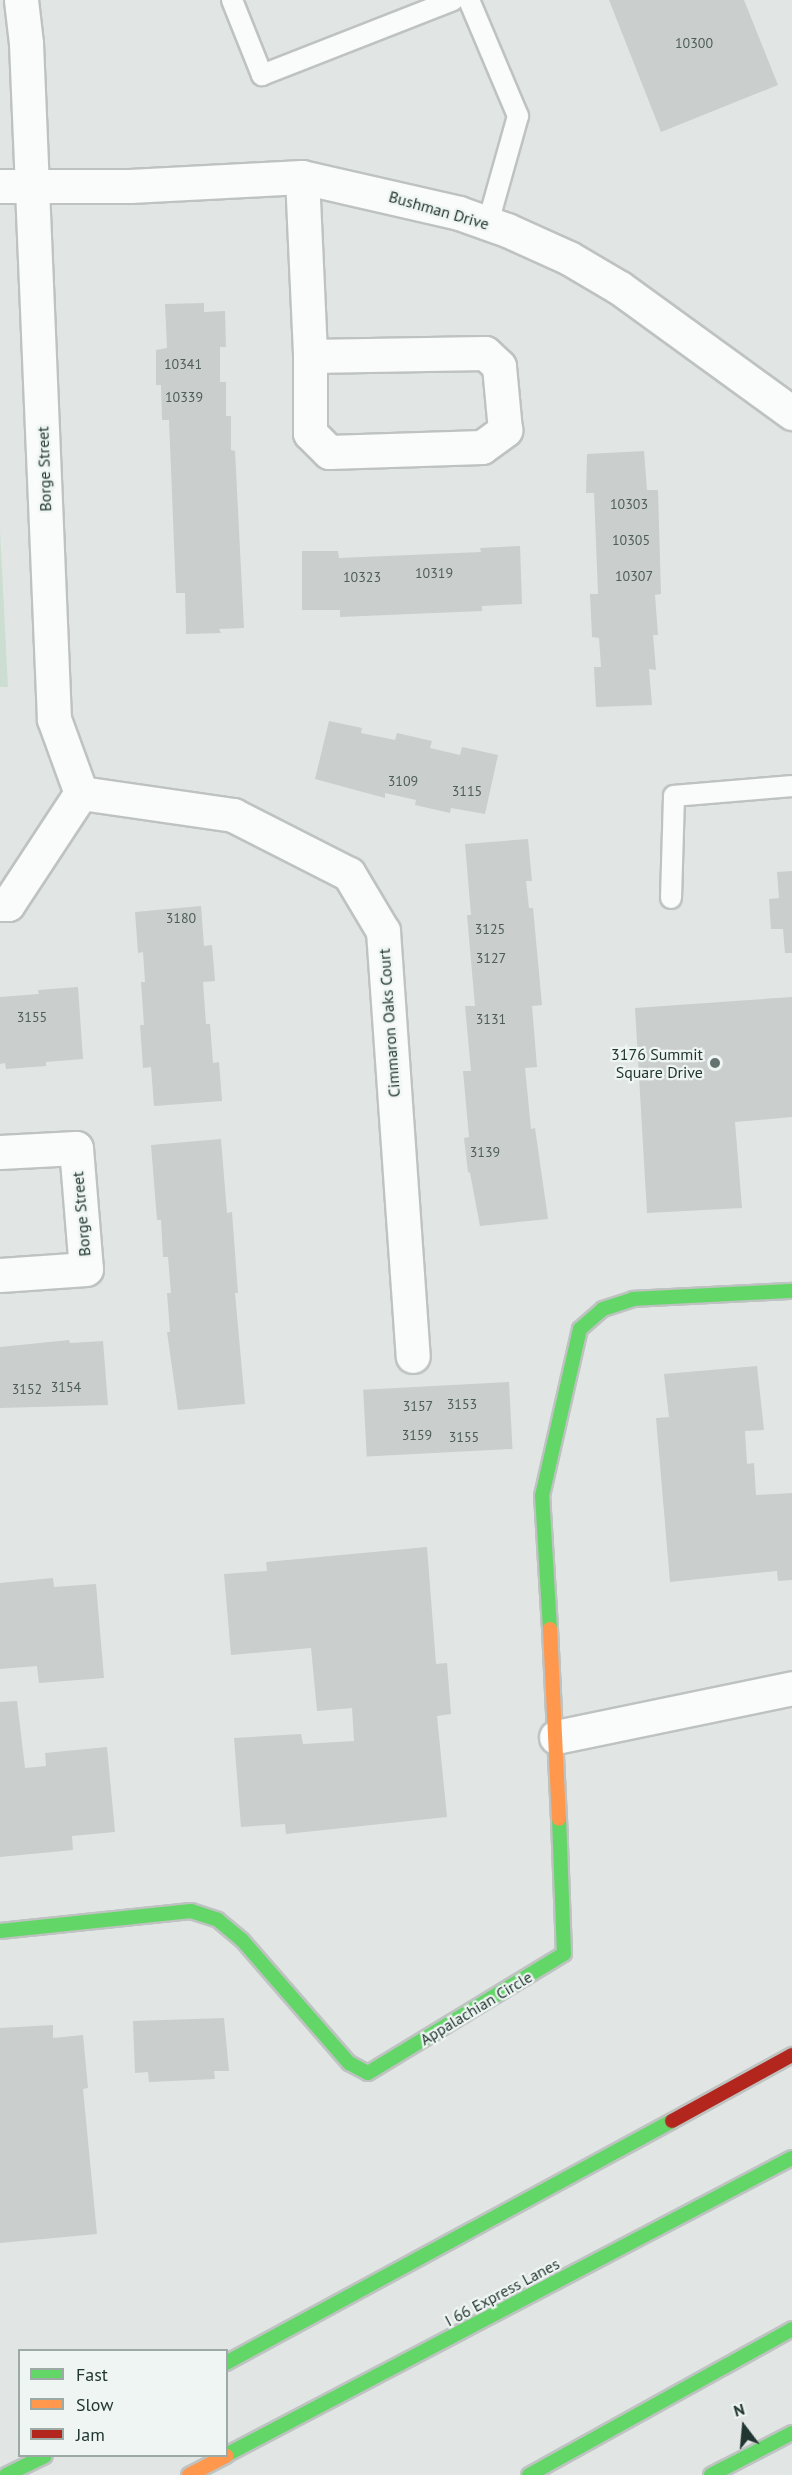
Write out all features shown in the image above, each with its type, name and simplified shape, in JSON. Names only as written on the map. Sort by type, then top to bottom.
[{"type":"main road","points":[[556,1737],[542,1496],[580,1329],[603,1309],[633,1299],[792,1291]]},
{"type":"main road","name":"Appalachian Circle","points":[[0,1930],[191,1911],[218,1920],[242,1940],[349,2063],[358,2070],[368,2073],[564,1954],[556,1737]]},
{"type":"main road","points":[[228,2362],[792,2055]]},
{"type":"main road","name":"I 66 Express Lanes","points":[[228,2454],[792,2158]]},
{"type":"main road","points":[[528,2475],[792,2329]]},
{"type":"main road","points":[[711,2475],[792,2433]]},
{"type":"main road","points":[[6,2475],[43,2457]]},
{"type":"main road","name":"I 66 Express Lanes","points":[[189,2475],[222,2457]]},
{"type":"street","name":"Borge Street","points":[[21,0],[26,43],[16,186],[54,719],[81,793]]},
{"type":"street","name":"Bushman Drive","points":[[16,186],[130,186],[302,177],[415,201],[488,223],[569,258],[620,288],[792,412]]},
{"type":"street","points":[[302,177],[310,356],[310,433],[329,452],[482,447],[506,430],[499,366],[485,353],[310,356]]},
{"type":"street","points":[[0,904],[8,904],[81,793]]},
{"type":"street","name":"Cimmaron Oaks Court","points":[[81,793],[233,815],[349,874],[383,931],[413,1356]]},
{"type":"street","name":"Borge Street","points":[[0,1152],[76,1148],[86,1269],[0,1275]]},
{"type":"street","points":[[556,1737],[792,1688]]},
{"type":"lane","points":[[232,0],[262,75],[453,0]]},
{"type":"lane","points":[[469,0],[518,116],[488,223]]},
{"type":"lane","points":[[671,898],[674,796],[792,786]]},
{"type":"green space","points":[[0,530],[8,687],[0,687]]},
{"type":"building","points":[[609,0],[744,0],[778,85],[661,132]]},
{"type":"building","points":[[204,303],[204,312],[225,311],[226,347],[220,347],[220,382],[226,382],[226,416],[231,416],[231,450],[235,451],[244,628],[219,629],[221,633],[186,634],[185,593],[176,593],[169,420],[162,420],[161,385],[156,385],[156,350],[167,348],[165,304]]},
{"type":"building","points":[[644,451],[647,490],[658,490],[661,594],[655,595],[658,635],[653,635],[656,670],[649,669],[652,705],[596,707],[594,667],[601,667],[599,638],[592,637],[590,594],[598,594],[594,493],[586,493],[587,454]]},
{"type":"building","points":[[520,546],[522,604],[482,606],[482,611],[340,617],[340,610],[302,610],[302,551],[338,551],[339,558],[481,552],[480,548]]},
{"type":"building","points":[[329,721],[362,728],[361,733],[395,740],[397,733],[432,741],[430,748],[460,755],[462,747],[498,755],[485,814],[451,808],[450,813],[415,805],[416,800],[385,793],[385,798],[315,779]]},
{"type":"building","points":[[528,839],[532,881],[526,881],[529,908],[533,908],[542,1005],[532,1006],[537,1067],[525,1068],[531,1129],[535,1128],[548,1219],[480,1226],[468,1172],[464,1138],[469,1137],[463,1071],[471,1071],[465,1006],[475,1006],[467,915],[471,915],[465,844]]},
{"type":"building","points":[[792,871],[792,953],[785,953],[783,929],[771,929],[769,899],[779,898],[777,872]]},
{"type":"building","points":[[201,906],[204,946],[212,945],[215,981],[203,982],[206,1024],[210,1024],[213,1063],[219,1062],[222,1101],[154,1106],[151,1067],[143,1068],[140,1025],[144,1025],[141,982],[145,982],[143,952],[138,953],[135,912]]},
{"type":"building","points":[[78,987],[83,1059],[46,1062],[46,1066],[6,1069],[5,1063],[0,1064],[0,997],[39,994],[38,990]]},
{"type":"building","name":"3176 Summit Square Drive","points":[[792,997],[792,1117],[735,1122],[742,1208],[647,1213],[635,1008]]},
{"type":"building","points":[[221,1139],[227,1213],[232,1212],[238,1293],[235,1293],[245,1404],[178,1410],[167,1332],[170,1332],[167,1293],[171,1293],[168,1257],[163,1257],[161,1220],[157,1220],[151,1145]]},
{"type":"building","points":[[69,1340],[70,1343],[103,1341],[108,1405],[0,1408],[0,1347]]},
{"type":"building","points":[[757,1366],[764,1430],[745,1431],[747,1464],[754,1463],[756,1495],[792,1493],[792,1580],[778,1581],[777,1571],[670,1582],[656,1418],[669,1417],[664,1374]]},
{"type":"building","points":[[509,1382],[513,1449],[367,1457],[363,1390]]},
{"type":"building","points":[[427,1547],[436,1664],[447,1663],[451,1714],[437,1716],[447,1817],[286,1834],[285,1824],[241,1827],[234,1738],[301,1734],[303,1744],[354,1741],[352,1708],[317,1711],[311,1648],[231,1655],[224,1574],[267,1571],[266,1562]]},
{"type":"building","points":[[53,1578],[54,1587],[96,1584],[104,1678],[39,1683],[37,1666],[0,1669],[0,1583]]},
{"type":"building","points":[[17,1701],[25,1768],[46,1766],[45,1753],[107,1747],[115,1832],[72,1836],[73,1850],[0,1857],[0,1702]]},
{"type":"building","points":[[224,2018],[229,2071],[214,2071],[215,2079],[149,2082],[148,2072],[135,2073],[133,2021]]},
{"type":"building","points":[[53,2025],[53,2038],[83,2035],[88,2088],[83,2089],[97,2234],[0,2243],[0,2028]]},
{"type":"traffic: fast","points":[[550,1629],[542,1496],[580,1329],[603,1309],[633,1299],[792,1291]]},
{"type":"traffic: fast","points":[[0,1931],[191,1911],[218,1920],[242,1940],[349,2063],[368,2073],[564,1954],[559,1819]]},
{"type":"traffic: fast","points":[[228,2362],[672,2121]]},
{"type":"traffic: fast","points":[[228,2454],[792,2158]]},
{"type":"traffic: fast","points":[[529,2475],[792,2329]]},
{"type":"traffic: fast","points":[[711,2475],[792,2433]]},
{"type":"traffic: fast","points":[[6,2475],[43,2457]]},
{"type":"traffic: slow","points":[[550,1629],[559,1819]]},
{"type":"traffic: slow","points":[[189,2475],[224,2457]]},
{"type":"traffic: jam","points":[[672,2121],[792,2055]]},
{"type":"place","name":"3176 Summit Square Drive","points":[[715,1063]]}]
